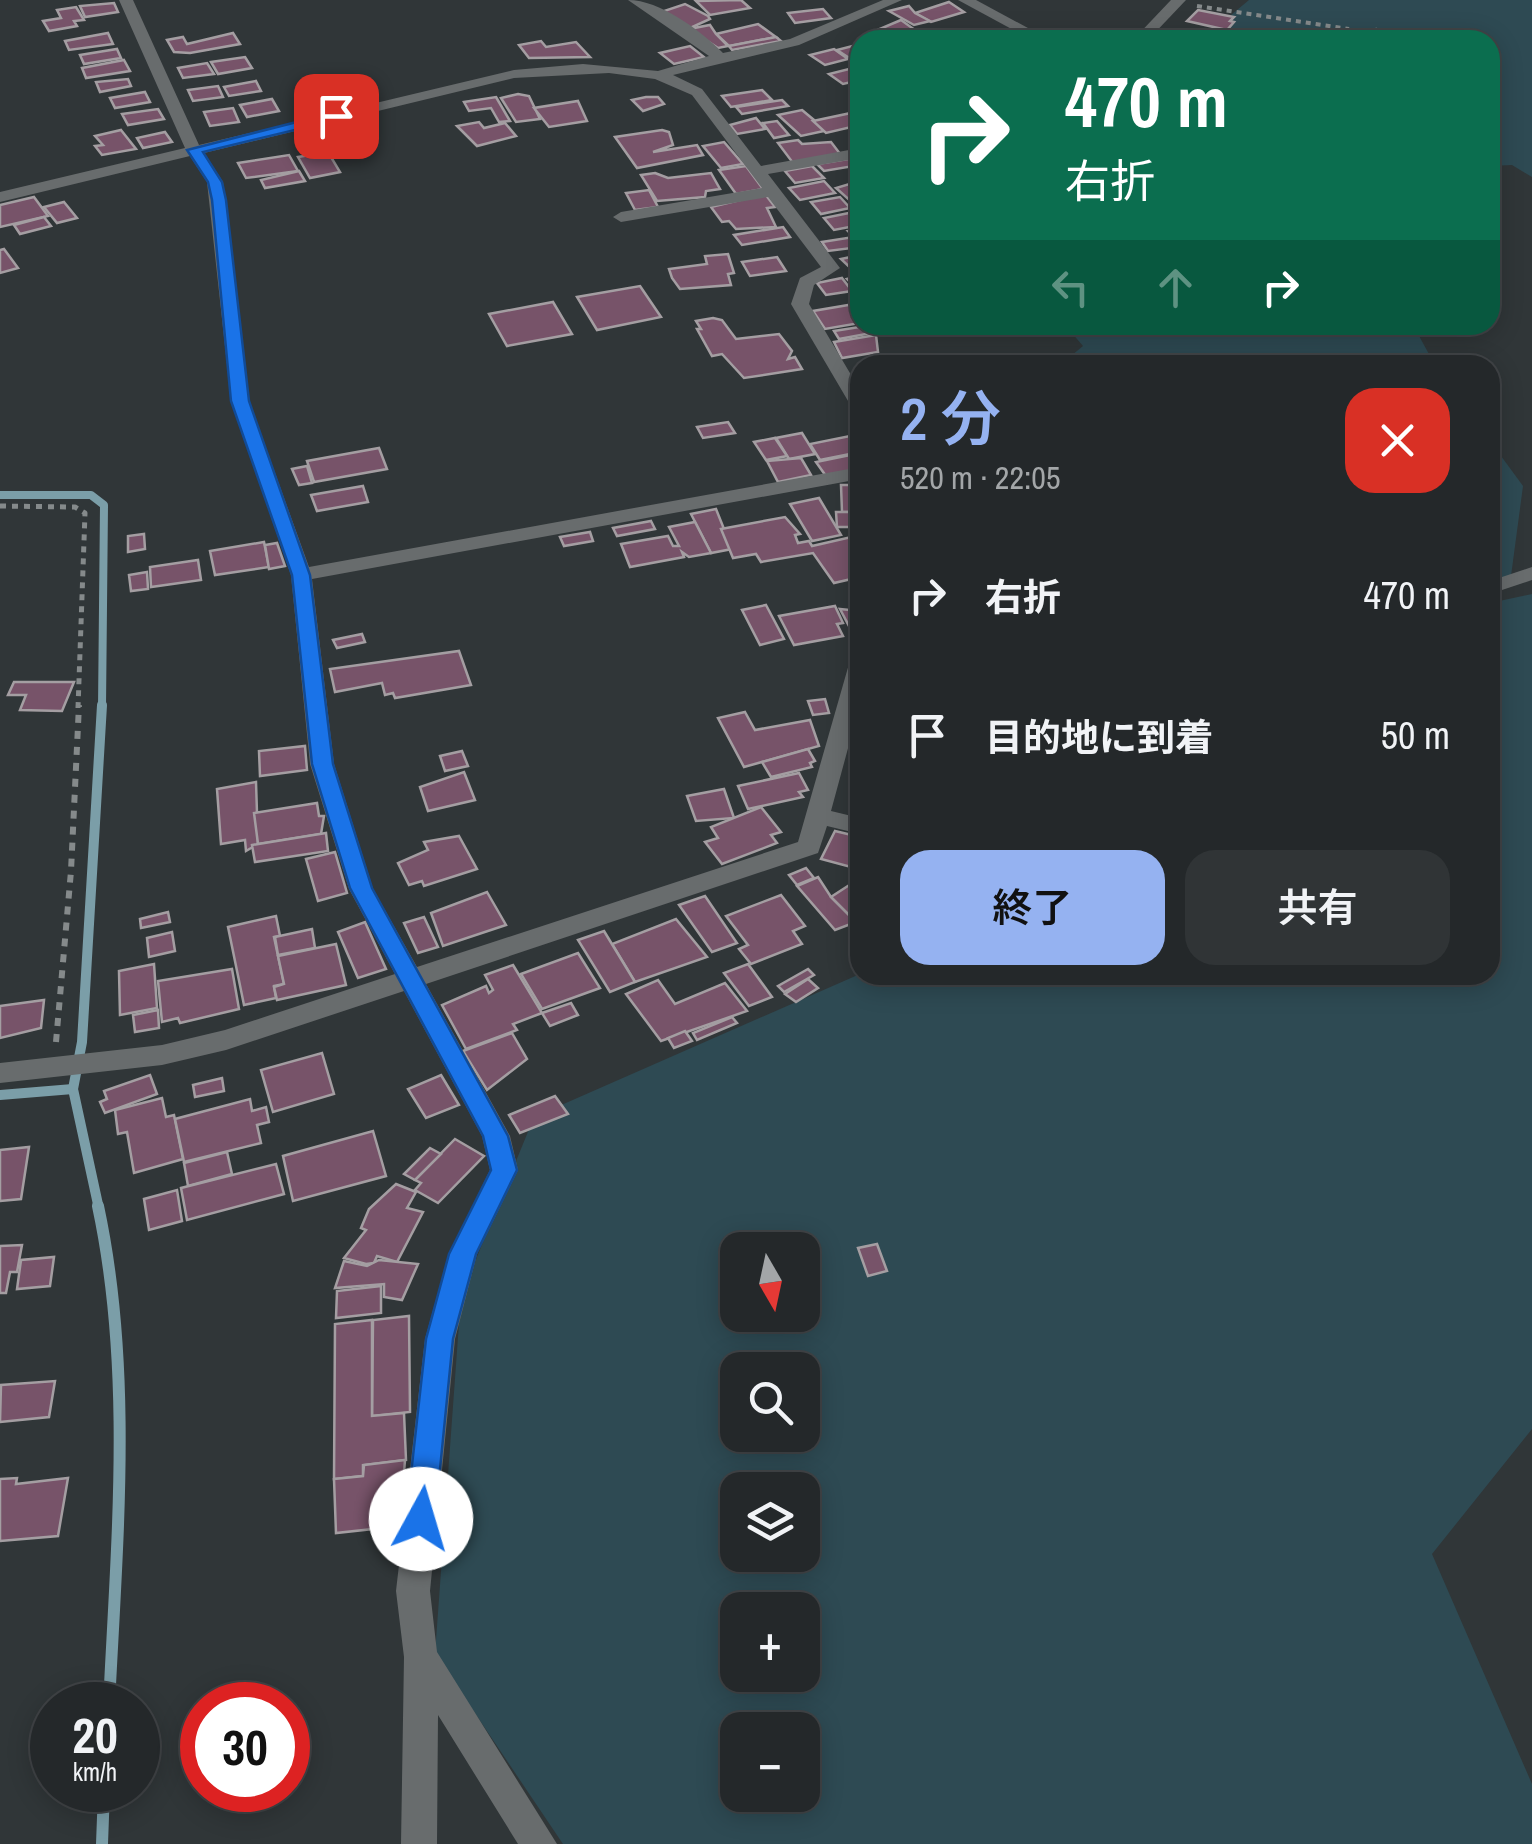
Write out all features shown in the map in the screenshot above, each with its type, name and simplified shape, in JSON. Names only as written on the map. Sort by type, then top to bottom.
[{"type":"street","points":[[126,0],[194,150],[215,182],[240,401],[301,575],[322,764],[361,888],[408,981],[496,1136],[504,1170],[462,1254],[440,1339],[413,1591],[421,1657],[419,1844]]},
{"type":"street","points":[[635,0],[704,42],[720,57]]},
{"type":"street","points":[[662,75],[720,57],[794,42],[895,0]]},
{"type":"street","points":[[965,0],[1024,30]]},
{"type":"street","points":[[1150,30],[1179,0]]},
{"type":"street","points":[[0,197],[514,74],[571,69],[662,75],[678,79],[697,92],[831,268],[806,282],[800,304],[850,389]]},
{"type":"street","points":[[759,171],[850,155]]},
{"type":"street","points":[[621,217],[773,191]]},
{"type":"street","points":[[301,575],[850,475]]},
{"type":"street","points":[[1500,585],[1532,574]]},
{"type":"street","points":[[0,1073],[96,1064],[226,1040],[810,846],[850,700]]},
{"type":"street","points":[[818,816],[850,824]]},
{"type":"street","points":[[421,1657],[539,1844]]},
{"type":"path","points":[[1216,9],[1349,29]]},
{"type":"path","points":[[0,506],[75,507],[84,512],[87,521],[59,1067]]},
{"type":"shaded area","points":[[1249,0],[1532,0],[1532,177],[1512,165],[1500,166],[1500,30],[1213,30]]},
{"type":"shaded area","points":[[1074,335],[1418,335],[1430,355],[1072,355],[1083,346]]},
{"type":"shaded area","points":[[1500,455],[1523,486],[1511,576],[1500,578]]},
{"type":"shaded area","points":[[1532,594],[1532,1429],[1432,1554],[1532,1784],[1532,1844],[563,1844],[435,1654],[461,1296],[534,1117],[850,978],[850,985],[1500,985],[1500,601]]},
{"type":"building","points":[[741,0],[750,8],[710,15],[696,1]]},
{"type":"building","points":[[949,2],[964,12],[931,22],[915,13]]},
{"type":"building","points":[[114,3],[118,12],[85,17],[80,6]]},
{"type":"building","points":[[685,4],[710,19],[688,29],[661,12]]},
{"type":"building","points":[[909,6],[930,21],[914,25],[889,11]]},
{"type":"building","points":[[76,7],[84,20],[74,21],[77,26],[49,31],[43,21],[61,18],[57,10]]},
{"type":"building","points":[[823,9],[831,18],[795,23],[788,13]]},
{"type":"building","points":[[1198,10],[1234,17],[1230,21],[1234,22],[1227,30],[1187,21]]},
{"type":"building","points":[[901,20],[915,30],[877,30]]},
{"type":"building","points":[[758,24],[776,37],[729,46],[716,34]]},
{"type":"building","points":[[710,25],[728,46],[718,48],[689,29]]},
{"type":"building","points":[[108,33],[113,44],[69,50],[65,41]]},
{"type":"building","points":[[233,33],[240,44],[190,53],[174,52],[167,40],[183,37],[187,44]]},
{"type":"building","points":[[776,37],[781,41],[732,50],[729,46]]},
{"type":"building","points":[[541,41],[546,47],[576,42],[590,57],[529,58],[519,45]]},
{"type":"building","points":[[690,46],[704,57],[674,64],[660,53]]},
{"type":"building","points":[[850,47],[850,58],[837,50]]},
{"type":"building","points":[[117,49],[121,58],[84,64],[80,55]]},
{"type":"building","points":[[834,49],[848,59],[825,65],[810,55]]},
{"type":"building","points":[[245,57],[252,68],[218,74],[211,62]]},
{"type":"building","points":[[124,60],[130,71],[86,78],[82,68]]},
{"type":"building","points":[[207,63],[214,74],[183,78],[178,68]]},
{"type":"building","points":[[850,69],[850,82],[843,84],[829,74]]},
{"type":"building","points":[[128,79],[131,86],[100,92],[96,82]]},
{"type":"building","points":[[256,81],[261,91],[229,96],[224,87]]},
{"type":"building","points":[[218,86],[223,97],[193,101],[188,90]]},
{"type":"building","points":[[762,90],[772,100],[731,107],[722,96]]},
{"type":"building","points":[[145,92],[150,102],[115,108],[110,98]]},
{"type":"building","points":[[529,96],[540,119],[516,122],[501,98]]},
{"type":"building","points":[[496,97],[510,121],[499,122],[491,108],[469,111],[464,102]]},
{"type":"building","points":[[658,97],[664,104],[643,111],[632,100]]},
{"type":"building","points":[[272,99],[279,111],[247,117],[240,105]]},
{"type":"building","points":[[782,100],[788,106],[742,114],[736,107]]},
{"type":"building","points":[[578,101],[587,121],[549,127],[534,108]]},
{"type":"building","points":[[233,108],[239,122],[210,126],[204,112]]},
{"type":"building","points":[[158,109],[164,119],[128,125],[122,114]]},
{"type":"building","points":[[802,110],[824,131],[801,136],[778,115]]},
{"type":"building","points":[[850,113],[850,127],[826,133],[813,121]]},
{"type":"building","points":[[756,118],[765,129],[737,134],[730,125]]},
{"type":"building","points":[[777,121],[789,135],[774,138],[763,123]]},
{"type":"building","points":[[479,122],[484,128],[505,123],[516,136],[477,146],[457,126]]},
{"type":"building","points":[[121,130],[136,149],[102,155],[95,146],[103,145],[95,136]]},
{"type":"building","points":[[165,132],[172,142],[143,148],[137,138]]},
{"type":"building","points":[[669,132],[673,145],[653,152],[697,145],[703,155],[637,168],[615,137]]},
{"type":"building","points":[[798,140],[802,144],[831,142],[841,155],[793,163],[778,143]]},
{"type":"building","points":[[724,142],[743,164],[721,168],[703,146]]},
{"type":"building","points":[[328,152],[340,172],[310,178],[298,157]]},
{"type":"building","points":[[289,155],[298,171],[246,178],[238,163]]},
{"type":"building","points":[[850,159],[850,167],[824,171],[817,164]]},
{"type":"building","points":[[746,166],[763,189],[736,194],[719,170]]},
{"type":"building","points":[[812,166],[824,178],[795,183],[785,171]]},
{"type":"building","points":[[299,171],[305,181],[265,188],[261,180]]},
{"type":"building","points":[[655,173],[668,178],[711,173],[720,189],[706,191],[705,197],[657,201],[641,175]]},
{"type":"building","points":[[824,181],[835,193],[800,200],[789,188]]},
{"type":"building","points":[[850,184],[850,201],[836,188]]},
{"type":"building","points":[[649,190],[658,207],[635,210],[626,193]]},
{"type":"building","points":[[765,194],[775,207],[767,208],[776,227],[736,229],[729,221],[722,222],[711,207]]},
{"type":"building","points":[[34,197],[48,216],[0,227],[0,205]]},
{"type":"building","points":[[840,197],[850,208],[821,214],[811,202]]},
{"type":"building","points":[[64,202],[77,218],[57,223],[44,207]]},
{"type":"building","points":[[850,213],[850,227],[834,230],[824,218]]},
{"type":"building","points":[[44,217],[51,226],[20,234],[14,225]]},
{"type":"building","points":[[783,227],[790,237],[742,245],[734,235]]},
{"type":"building","points":[[850,238],[850,248],[828,251],[822,242]]},
{"type":"building","points":[[4,249],[18,268],[0,273],[0,250]]},
{"type":"building","points":[[728,254],[734,273],[728,274],[731,285],[680,289],[672,278],[669,269],[707,264],[705,256]]},
{"type":"building","points":[[777,257],[786,271],[750,276],[742,262]]},
{"type":"building","points":[[842,278],[850,291],[826,295],[817,283]]},
{"type":"building","points":[[640,286],[661,317],[597,330],[577,297]]},
{"type":"building","points":[[553,302],[572,334],[507,346],[489,314]]},
{"type":"building","points":[[850,305],[850,325],[825,329],[813,311]]},
{"type":"building","points":[[722,320],[736,339],[779,334],[792,351],[788,359],[795,357],[802,369],[744,378],[722,354],[712,356],[697,329],[701,329],[696,321]]},
{"type":"building","points":[[850,328],[850,335],[861,335],[839,339],[834,331]]},
{"type":"building","points":[[876,335],[878,352],[842,358],[834,342]]},
{"type":"building","points":[[728,422],[735,433],[703,438],[697,427]]},
{"type":"building","points":[[802,433],[815,454],[789,459],[776,438]]},
{"type":"building","points":[[850,436],[850,454],[820,460],[810,444]]},
{"type":"building","points":[[775,438],[787,456],[766,460],[754,442]]},
{"type":"building","points":[[379,448],[387,469],[314,482],[307,461]]},
{"type":"building","points":[[850,455],[850,471],[826,476],[816,462]]},
{"type":"building","points":[[801,458],[811,475],[778,482],[767,461]]},
{"type":"building","points":[[307,466],[312,483],[299,485],[292,469]]},
{"type":"building","points":[[841,485],[850,485],[850,512],[842,512]]},
{"type":"building","points":[[363,486],[368,502],[317,511],[311,495]]},
{"type":"building","points":[[819,498],[841,535],[812,541],[790,504]]},
{"type":"building","points":[[716,509],[732,549],[711,553],[691,514]]},
{"type":"building","points":[[836,512],[850,512],[850,527],[837,527]]},
{"type":"building","points":[[785,517],[800,534],[795,535],[798,543],[809,541],[812,546],[850,537],[850,579],[834,583],[813,553],[761,562],[756,554],[733,558],[721,529]]},
{"type":"building","points":[[651,521],[655,529],[617,536],[613,528]]},
{"type":"building","points":[[695,522],[711,553],[689,557],[682,552],[684,557],[630,567],[621,544],[668,536],[673,546],[679,546],[669,527]]},
{"type":"building","points":[[590,532],[593,541],[564,546],[560,537]]},
{"type":"building","points":[[144,534],[145,549],[128,552],[128,536]]},
{"type":"building","points":[[264,542],[269,567],[215,575],[210,551]]},
{"type":"building","points":[[277,543],[285,566],[269,569],[265,545]]},
{"type":"building","points":[[198,560],[201,580],[151,587],[150,567]]},
{"type":"building","points":[[147,572],[148,589],[131,591],[129,575]]},
{"type":"building","points":[[766,605],[784,639],[760,645],[742,610]]},
{"type":"building","points":[[835,606],[843,623],[837,624],[843,636],[794,645],[779,616]]},
{"type":"building","points":[[840,609],[850,610],[849,626]]},
{"type":"building","points":[[362,634],[365,642],[337,648],[333,640]]},
{"type":"building","points":[[459,651],[471,685],[395,698],[393,693],[385,695],[382,683],[335,692],[330,669]]},
{"type":"building","points":[[14,682],[74,682],[62,711],[20,710],[26,695],[8,695]]},
{"type":"building","points":[[825,699],[829,713],[813,715],[808,701]]},
{"type":"building","points":[[745,712],[755,730],[810,720],[819,746],[744,767],[718,718]]},
{"type":"building","points":[[305,746],[307,770],[260,776],[259,751]]},
{"type":"building","points":[[808,749],[815,761],[810,763],[812,767],[771,777],[762,762]]},
{"type":"building","points":[[462,751],[468,766],[445,771],[440,756]]},
{"type":"building","points":[[464,772],[475,800],[428,811],[420,787]]},
{"type":"building","points":[[799,773],[808,790],[799,792],[803,797],[748,809],[738,786]]},
{"type":"building","points":[[256,782],[258,844],[246,851],[245,840],[221,844],[217,789]]},
{"type":"building","points":[[724,789],[734,818],[696,821],[687,796]]},
{"type":"building","points":[[317,803],[319,816],[324,816],[321,834],[258,844],[254,813]]},
{"type":"building","points":[[761,807],[781,832],[771,835],[777,843],[722,864],[705,842],[718,838],[711,827]]},
{"type":"building","points":[[835,831],[850,835],[850,867],[821,859]]},
{"type":"building","points":[[326,833],[328,851],[255,862],[252,845]]},
{"type":"building","points":[[459,836],[477,869],[424,886],[422,881],[409,885],[398,863],[428,850],[424,842]]},
{"type":"building","points":[[335,852],[347,893],[318,901],[306,859]]},
{"type":"building","points":[[806,868],[814,878],[797,885],[789,875]]},
{"type":"building","points":[[818,877],[850,916],[850,924],[835,930],[797,886]]},
{"type":"building","points":[[850,885],[850,916],[831,897]]},
{"type":"building","points":[[487,892],[506,925],[443,946],[431,913]]},
{"type":"building","points":[[781,895],[805,926],[793,931],[802,944],[751,964],[739,949],[748,945],[726,916]]},
{"type":"building","points":[[705,896],[737,943],[712,952],[679,905]]},
{"type":"building","points":[[168,912],[170,922],[141,928],[140,919]]},
{"type":"building","points":[[276,916],[280,936],[274,937],[284,984],[274,986],[276,998],[244,1005],[228,927]]},
{"type":"building","points":[[424,917],[438,947],[418,953],[404,923]]},
{"type":"building","points":[[676,919],[707,957],[635,982],[612,944]]},
{"type":"building","points":[[365,922],[386,969],[358,978],[338,932]]},
{"type":"building","points":[[312,929],[315,948],[278,955],[275,937]]},
{"type":"building","points":[[604,931],[635,982],[610,992],[578,940]]},
{"type":"building","points":[[172,932],[175,951],[149,957],[147,938]]},
{"type":"building","points":[[336,944],[346,985],[277,1000],[274,987],[284,984],[278,956]]},
{"type":"building","points":[[578,953],[600,988],[542,1009],[521,974]]},
{"type":"building","points":[[154,964],[157,1008],[120,1015],[119,971]]},
{"type":"building","points":[[748,964],[772,997],[749,1006],[724,973]]},
{"type":"building","points":[[513,965],[542,1013],[513,1024],[517,1030],[466,1049],[442,1005],[486,986],[489,993],[493,990],[485,975]]},
{"type":"building","points":[[232,969],[239,1009],[180,1023],[178,1018],[162,1022],[158,981]]},
{"type":"building","points":[[808,969],[814,975],[784,992],[778,986]]},
{"type":"building","points":[[808,979],[818,988],[796,1002],[785,994]]},
{"type":"building","points":[[658,980],[675,1004],[725,983],[747,1011],[661,1041],[626,994]]},
{"type":"building","points":[[44,1000],[41,1028],[0,1038],[0,1006]]},
{"type":"building","points":[[571,1003],[578,1015],[550,1026],[542,1013]]},
{"type":"building","points":[[158,1010],[159,1028],[135,1032],[133,1015]]},
{"type":"building","points":[[732,1017],[737,1023],[697,1040],[693,1033]]},
{"type":"building","points":[[685,1031],[692,1041],[674,1048],[668,1038]]},
{"type":"building","points":[[512,1033],[527,1059],[487,1090],[463,1051]]},
{"type":"building","points":[[322,1053],[334,1094],[273,1112],[261,1070]]},
{"type":"building","points":[[150,1075],[157,1094],[105,1113],[100,1102],[107,1099],[104,1091]]},
{"type":"building","points":[[441,1075],[459,1105],[426,1118],[408,1089]]},
{"type":"building","points":[[222,1078],[224,1091],[195,1097],[193,1085]]},
{"type":"building","points":[[555,1096],[568,1114],[520,1133],[509,1115]]},
{"type":"building","points":[[162,1098],[166,1117],[174,1115],[183,1159],[134,1173],[127,1132],[118,1134],[115,1110]]},
{"type":"building","points":[[250,1099],[252,1111],[266,1107],[269,1122],[257,1125],[261,1143],[184,1162],[175,1119]]},
{"type":"building","points":[[373,1131],[386,1176],[293,1201],[283,1156]]},
{"type":"building","points":[[455,1139],[484,1156],[438,1203],[415,1190],[421,1183],[415,1180]]},
{"type":"building","points":[[29,1147],[21,1199],[0,1201],[0,1150]]},
{"type":"building","points":[[430,1148],[441,1154],[415,1180],[404,1174]]},
{"type":"building","points":[[227,1152],[232,1174],[188,1186],[184,1163]]},
{"type":"building","points":[[276,1164],[284,1194],[187,1220],[181,1188]]},
{"type":"building","points":[[396,1184],[416,1192],[407,1208],[423,1212],[397,1262],[377,1256],[374,1263],[366,1264],[344,1258],[366,1230],[361,1228],[369,1209]]},
{"type":"building","points":[[177,1190],[182,1221],[149,1230],[144,1199]]},
{"type":"building","points":[[877,1244],[887,1271],[868,1276],[858,1248]]},
{"type":"building","points":[[22,1245],[17,1272],[10,1272],[6,1293],[0,1293],[0,1246]]},
{"type":"building","points":[[54,1257],[50,1286],[17,1289],[21,1260]]},
{"type":"building","points":[[379,1260],[418,1264],[402,1300],[384,1297],[384,1284],[335,1288],[344,1261],[367,1266]]},
{"type":"building","points":[[381,1286],[381,1313],[336,1318],[337,1291]]},
{"type":"building","points":[[409,1316],[410,1412],[372,1416],[373,1320]]},
{"type":"building","points":[[372,1320],[372,1416],[404,1413],[406,1460],[363,1465],[363,1476],[334,1479],[335,1324]]},
{"type":"building","points":[[55,1381],[49,1417],[0,1422],[1,1385]]},
{"type":"building","points":[[405,1460],[400,1526],[336,1533],[334,1479],[363,1476],[364,1465]]},
{"type":"building","points":[[17,1478],[16,1484],[68,1478],[58,1536],[0,1541],[0,1479]]},
{"type":"waterway","points":[[0,495],[91,495],[104,505],[102,708]]},
{"type":"waterway","points":[[73,1089],[82,1042],[102,705]]},
{"type":"waterway","points":[[0,1095],[73,1089]]},
{"type":"waterway","points":[[73,1089],[99,1209]]},
{"type":"waterway","points":[[98,1206],[109,1268],[119,1392],[110,1682]]},
{"type":"waterway","points":[[102,1844],[103,1812]]},
{"type":"route","points":[[336,116],[194,150],[215,182],[219,200],[240,401],[256,456],[282,514],[301,575],[322,764],[361,888],[408,981],[496,1136],[504,1170],[462,1254],[440,1339],[421,1519]]}]
